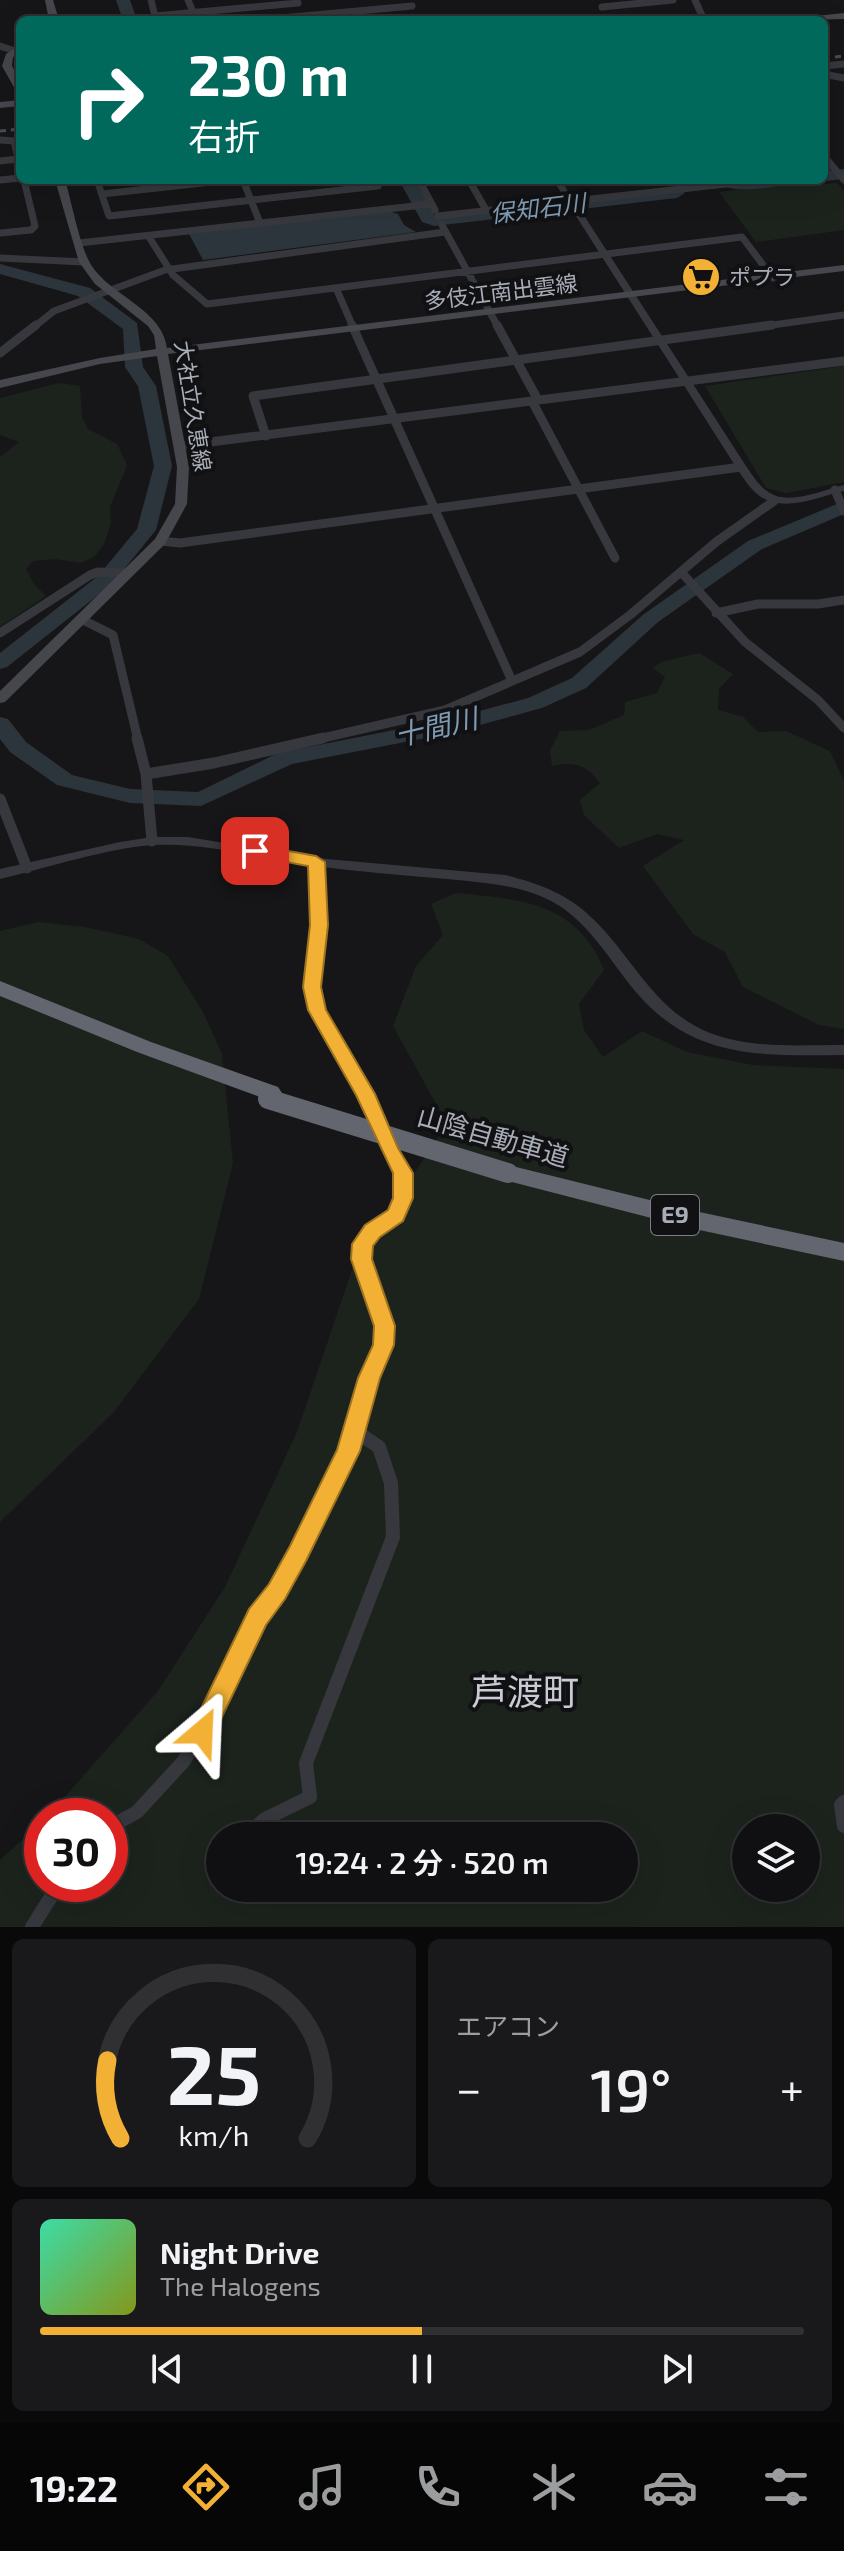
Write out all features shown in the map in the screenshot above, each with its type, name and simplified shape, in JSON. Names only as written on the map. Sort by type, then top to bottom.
[{"type":"highway","name":"山陰自動車道","points":[[0,988],[95,1032]]},
{"type":"highway","name":"山陰自動車道","points":[[0,995],[269,1096],[510,1169],[690,1219],[844,1252]]},
{"type":"highway","name":"山陰自動車道","points":[[510,1169],[844,1243]]},
{"type":"main road","points":[[16,51],[9,56],[7,66],[16,82]]},
{"type":"main road","name":"大社立久恵線","points":[[1,698],[160,541],[181,504],[183,467],[160,335],[152,324],[108,290],[84,262],[61,184]]},
{"type":"main road","name":"多伎江南出雲線","points":[[0,384],[144,354],[844,268]]},
{"type":"street","points":[[151,0],[155,16],[196,16],[297,1]]},
{"type":"street","points":[[188,0],[196,16]]},
{"type":"street","points":[[602,4],[673,0]]},
{"type":"street","points":[[319,16],[410,3]]},
{"type":"street","points":[[0,140],[14,141],[16,149]]},
{"type":"street","points":[[841,172],[844,180]]},
{"type":"street","points":[[0,233],[31,230],[35,226],[23,184]]},
{"type":"street","points":[[98,184],[109,216],[377,184]]},
{"type":"street","points":[[102,194],[193,184]]},
{"type":"street","points":[[245,184],[260,223]]},
{"type":"street","points":[[421,184],[517,361],[578,490],[615,558]]},
{"type":"street","points":[[471,184],[486,210]]},
{"type":"street","points":[[560,184],[741,467],[762,494],[774,501]]},
{"type":"street","points":[[438,216],[689,184]]},
{"type":"street","points":[[79,243],[432,204]]},
{"type":"street","points":[[0,353],[54,311],[165,270],[206,262],[445,232]]},
{"type":"street","points":[[149,237],[165,270],[180,286],[207,304],[742,237],[773,278]]},
{"type":"street","points":[[0,258],[84,262]]},
{"type":"street","points":[[336,288],[512,681]]},
{"type":"street","points":[[266,436],[253,396],[844,315]]},
{"type":"street","points":[[179,446],[844,361]]},
{"type":"street","points":[[160,541],[180,543],[741,467]]},
{"type":"street","points":[[146,774],[214,763],[445,710],[580,652],[774,501],[839,489],[842,507]]},
{"type":"street","points":[[0,633],[90,575],[98,572],[126,573]]},
{"type":"street","points":[[681,572],[716,613],[770,665],[813,694],[844,728]]},
{"type":"street","points":[[716,613],[758,604],[818,604],[844,600]]},
{"type":"street","points":[[81,619],[113,635],[146,774],[152,841]]},
{"type":"street","points":[[0,799],[27,868]]},
{"type":"street","points":[[0,874],[152,841],[225,845],[316,862],[481,876],[529,885],[570,906],[594,930],[642,993],[682,1026],[704,1037],[747,1048],[844,1050]]},
{"type":"street","points":[[128,1817],[137,1812],[183,1762],[202,1732],[257,1617],[277,1591],[298,1554],[348,1451],[369,1378],[383,1345],[385,1326],[361,1259],[362,1244],[372,1231],[396,1215],[403,1198],[403,1173],[389,1150],[378,1118],[317,1010],[312,987],[319,925],[316,862]]},
{"type":"street","points":[[262,1822],[310,1797],[306,1763],[393,1537],[391,1483],[379,1447],[354,1430]]},
{"type":"street","points":[[844,1802],[841,1805],[844,1826]]},
{"type":"street","points":[[32,1927],[48,1902]]},
{"type":"shaded area","points":[[837,183],[844,191],[844,230],[756,242],[719,192],[784,184]]},
{"type":"shaded area","points":[[389,211],[398,214],[404,225],[416,232],[203,260],[189,234]]},
{"type":"shaded area","points":[[844,366],[844,482],[786,493],[766,488],[705,386]]},
{"type":"shaded area","points":[[59,383],[80,386],[82,417],[88,429],[117,444],[127,465],[110,507],[111,524],[104,544],[94,557],[81,563],[55,559],[33,561],[26,569],[34,584],[46,596],[0,627],[0,457],[19,442],[0,435],[0,398]]},
{"type":"shaded area","points":[[699,653],[733,674],[719,689],[718,710],[743,717],[758,732],[786,731],[830,751],[844,781],[844,1029],[819,1025],[743,987],[725,952],[693,934],[643,866],[684,840],[657,834],[619,848],[584,815],[580,800],[600,783],[585,768],[567,764],[552,766],[550,751],[560,731],[589,730],[624,715],[625,702],[657,693],[665,677],[653,668],[661,662]]},
{"type":"shaded area","points":[[456,893],[524,902],[562,917],[579,930],[593,947],[604,970],[579,1004],[584,1030],[603,1057],[642,1031],[687,1052],[753,1065],[844,1069],[844,1927],[0,1927],[0,1860],[24,1838],[24,1902],[128,1902],[128,1798],[64,1798],[158,1691],[225,1587],[297,1432],[354,1264],[447,1124],[393,1026],[416,966],[443,935],[431,904]]},
{"type":"shaded area","points":[[38,922],[85,927],[139,939],[168,956],[203,1012],[222,1054],[233,1163],[199,1299],[113,1413],[0,1522],[0,931]]},
{"type":"waterway","name":"保知石川","points":[[123,0],[129,16]]},
{"type":"waterway","name":"保知石川","points":[[828,176],[844,174]]},
{"type":"waterway","name":"保知石川","points":[[409,184],[428,219],[434,221],[677,193]]},
{"type":"waterway","name":"保知石川","points":[[733,186],[751,184]]},
{"type":"waterway","name":"十間川","points":[[0,269],[84,292],[131,327],[134,367],[147,386],[163,466],[146,530],[105,580],[0,663]]},
{"type":"waterway","name":"十間川","points":[[0,724],[18,747],[65,780],[130,796],[201,799],[286,758],[451,726],[535,703],[579,683],[651,618],[755,545],[844,507]]},
{"type":"railway","points":[[828,58],[844,56]]},
{"type":"railway","points":[[0,131],[16,129]]},
{"type":"place","name":"ポプラ","points":[[701,277]]},
{"type":"district","name":"芦渡町","points":[[525,1692]]},
{"type":"route","points":[[202,1732],[257,1617],[277,1591],[298,1554],[348,1451],[369,1378],[383,1345],[385,1326],[361,1259],[362,1244],[372,1231],[383,1227],[396,1215],[403,1198],[404,1184],[403,1173],[389,1150],[378,1118],[317,1010],[312,987],[319,925],[316,862],[255,851]]}]
